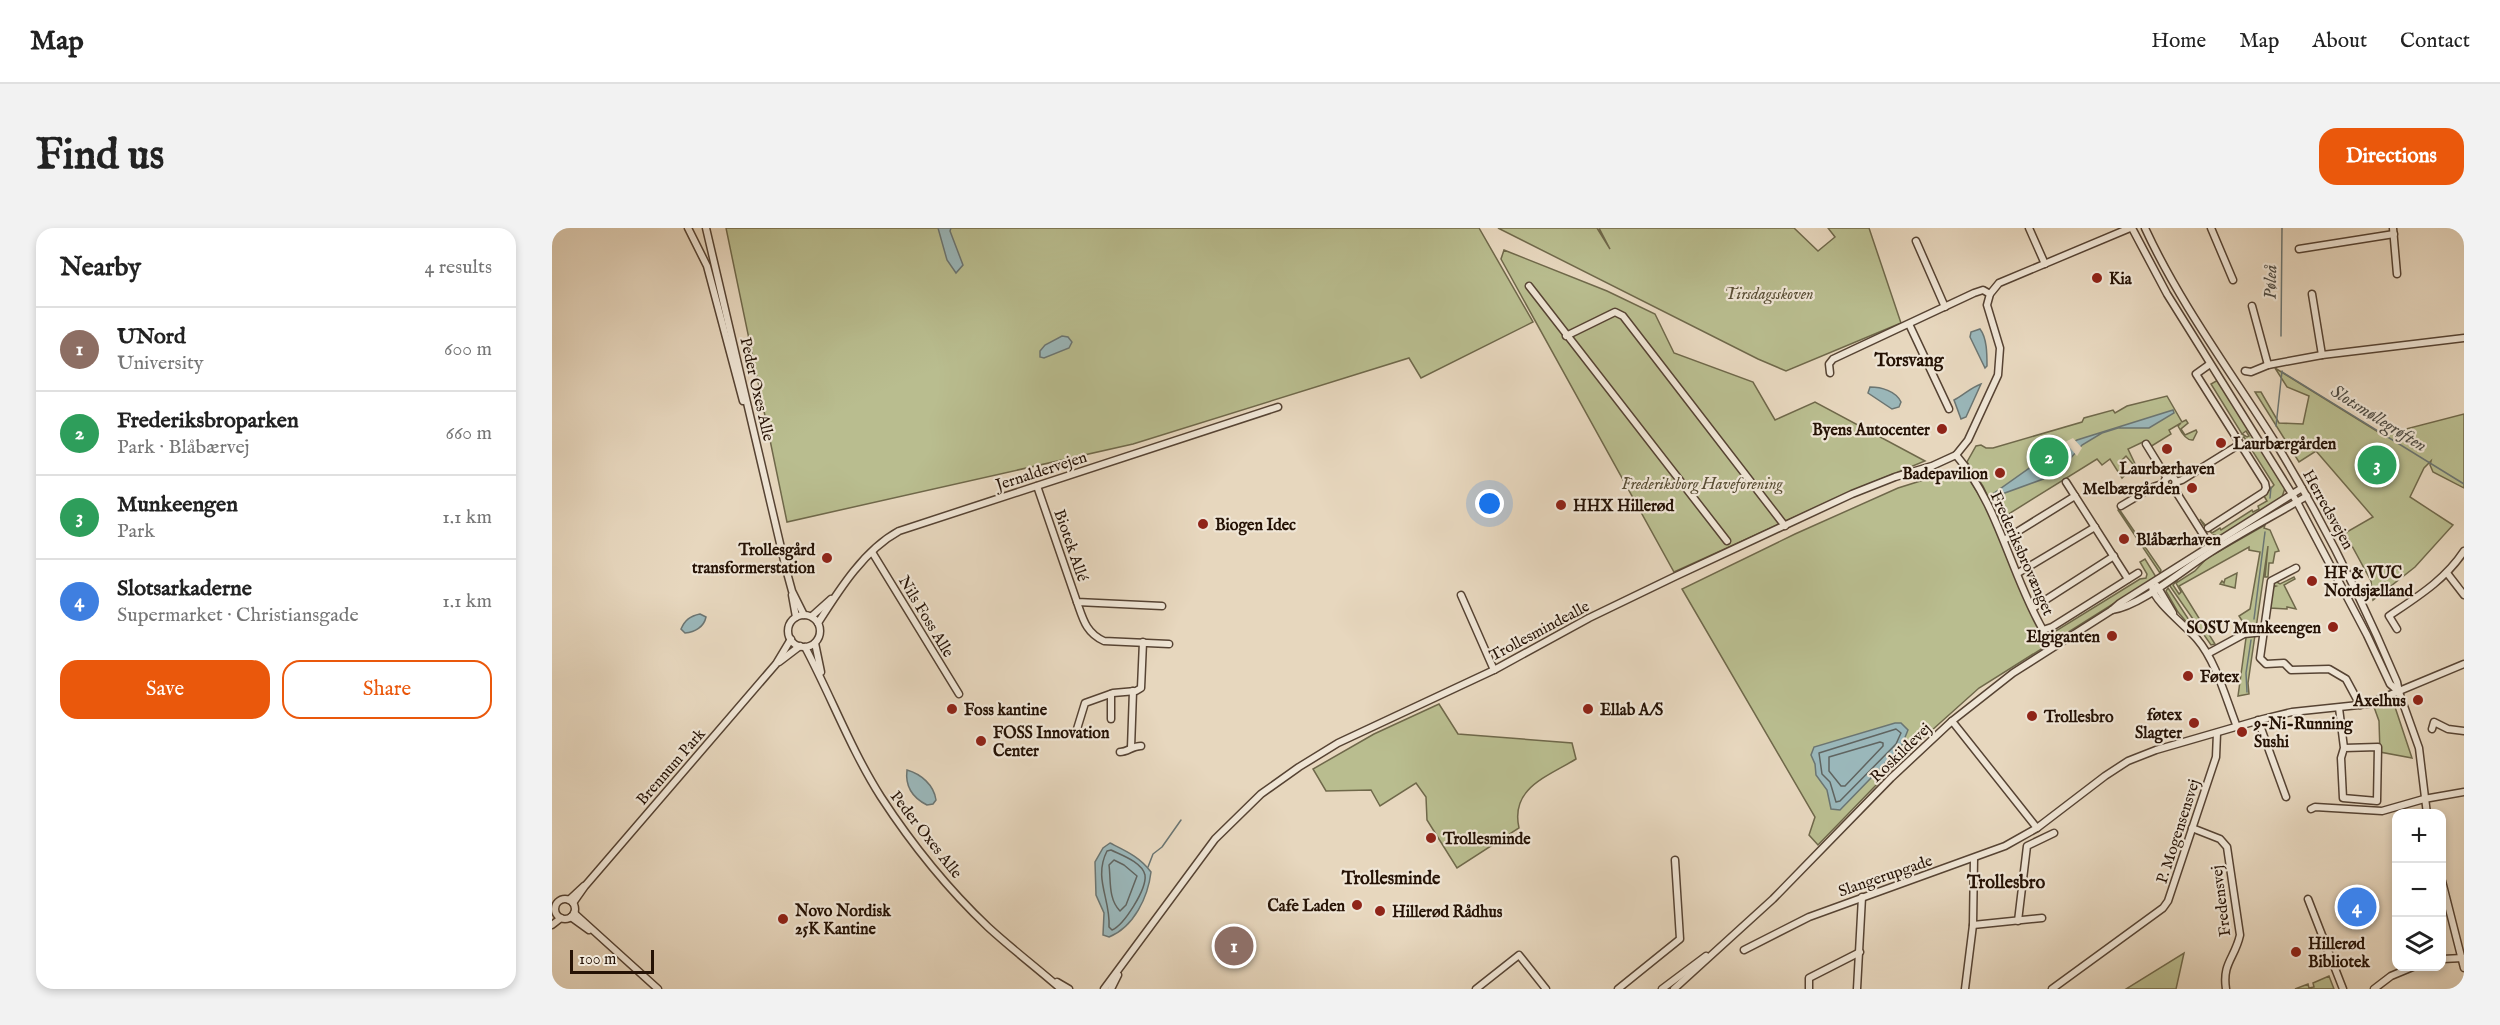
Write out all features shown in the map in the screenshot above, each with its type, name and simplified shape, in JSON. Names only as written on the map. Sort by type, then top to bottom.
[{"type":"street","points":[[688,228],[707,266],[739,389],[753,430]]},
{"type":"street","name":"Peder Oxes Alle","points":[[706,228],[792,591],[796,617]]},
{"type":"street","points":[[2029,228],[2045,264]]},
{"type":"street","points":[[1830,373],[1829,364],[1833,359],[1981,291],[1990,294],[1999,283],[2131,228]]},
{"type":"street","name":"Herredsvejen","points":[[2131,228],[2167,294],[2297,502],[2367,635],[2390,684],[2399,692]]},
{"type":"street","name":"Herredsvejen","points":[[2145,228],[2181,296],[2307,496],[2359,596],[2397,682],[2399,692]]},
{"type":"street","points":[[2211,228],[2233,280]]},
{"type":"street","points":[[2299,249],[2394,231],[2397,274]]},
{"type":"street","points":[[1916,241],[1946,307]]},
{"type":"street","points":[[1529,286],[1727,541]]},
{"type":"street","name":"Trollesmindealle","points":[[1104,989],[1202,854],[1235,819],[1261,794],[1338,743],[1494,670],[1598,614],[1852,494],[1895,477],[1932,466],[1956,454],[1968,440],[1995,383],[2000,366],[2000,348],[1987,304],[1990,294]]},
{"type":"street","points":[[2312,294],[2322,355]]},
{"type":"street","points":[[2252,306],[2268,365]]},
{"type":"street","points":[[1566,336],[1615,312],[1623,316],[1785,526]]},
{"type":"street","points":[[1909,324],[1948,410]]},
{"type":"street","points":[[2245,371],[2251,372],[2268,365],[2322,355],[2464,338]]},
{"type":"street","points":[[2208,528],[2266,490],[2265,483],[2196,374],[2210,364]]},
{"type":"street","name":"Jernaldervejen","points":[[818,622],[836,595],[872,552],[899,531],[1278,407]]},
{"type":"street","points":[[2146,444],[2168,487],[2240,444]]},
{"type":"street","name":"Frederiksbrovænget","points":[[1956,454],[1975,479],[2042,629],[2046,630],[2138,573]]},
{"type":"street","points":[[2121,506],[2166,480]]},
{"type":"street","points":[[2066,482],[2128,579]]},
{"type":"street","points":[[2174,484],[2211,547]]},
{"type":"street","name":"Biotek Allé","points":[[1037,486],[1077,602],[1162,606]]},
{"type":"street","name":"Roskildevej","points":[[1674,989],[1773,899],[1891,778],[1952,721],[2013,673],[2302,488]]},
{"type":"street","points":[[2004,540],[2075,496]]},
{"type":"street","name":"Roskildevej","points":[[2112,610],[2122,608],[2152,591],[2211,547],[2307,496]]},
{"type":"street","points":[[2018,573],[2095,527]]},
{"type":"street","points":[[2397,629],[2389,616],[2447,573],[2464,551]]},
{"type":"street","name":"Nils Foss Alle","points":[[872,552],[958,694]]},
{"type":"street","points":[[2033,608],[2114,556]]},
{"type":"street","points":[[2296,568],[2271,581],[2260,657],[2262,662],[2266,664],[2284,663],[2291,670],[2329,669],[2346,679],[2360,705]]},
{"type":"street","points":[[2447,573],[2464,595]]},
{"type":"street","points":[[2173,614],[2159,586],[2151,583],[2152,591],[2173,614],[2209,653],[2237,727]]},
{"type":"street","name":"Peder Oxes Alle","points":[[792,591],[808,616]]},
{"type":"street","name":"Jernaldervejen","points":[[808,616],[836,595]]},
{"type":"street","points":[[1461,596],[1494,670]]},
{"type":"street","points":[[1077,602],[1087,628],[1096,638],[1104,641],[1169,644]]},
{"type":"street","points":[[808,616],[818,622],[820,633],[815,643],[802,646],[791,639],[789,627],[796,617],[808,616]]},
{"type":"street","points":[[2209,653],[2244,634],[2264,632]]},
{"type":"street","name":"Brennum Park","points":[[571,902],[776,664],[791,639]]},
{"type":"street","points":[[1077,729],[1082,705],[1111,694],[1133,691],[1142,687],[1143,642]]},
{"type":"street","name":"Peder Oxes Alle","points":[[815,643],[822,678]]},
{"type":"street","name":"Peder Oxes Alle","points":[[802,646],[822,678],[860,760],[881,797],[906,832],[956,893],[988,926],[1061,989]]},
{"type":"street","name":"Brennum Park","points":[[776,664],[802,646]]},
{"type":"street","name":"Slangerupgade","points":[[1744,950],[1809,917],[2005,846],[2037,828],[2128,761],[2156,750],[2258,720],[2292,712],[2360,705],[2399,692],[2464,664]]},
{"type":"street","points":[[1131,748],[1133,691]]},
{"type":"street","points":[[2399,692],[2419,748],[2426,809]]},
{"type":"street","points":[[1111,694],[1111,719]]},
{"type":"street","points":[[2339,708],[2344,748],[2341,758],[2343,798],[2377,801],[2378,747],[2344,748]]},
{"type":"street","points":[[2258,720],[2286,797]]},
{"type":"street","points":[[1952,721],[2037,828]]},
{"type":"street","points":[[2432,729],[2434,722],[2448,729],[2464,731]]},
{"type":"street","name":"P. Mogensensvej","points":[[2052,989],[2168,902],[2216,756],[2217,733]]},
{"type":"street","points":[[1120,752],[1141,746]]},
{"type":"street","points":[[2311,809],[2315,807],[2382,811],[2424,799],[2464,792]]},
{"type":"street","name":"Fredensvej","points":[[2192,828],[2220,839],[2227,847],[2240,935],[2238,946],[2226,967],[2224,975],[2226,989]]},
{"type":"street","points":[[2018,921],[2027,846],[2054,833]]},
{"type":"street","points":[[1965,989],[1973,925],[1974,858]]},
{"type":"street","points":[[1618,989],[1680,939],[1676,860]]},
{"type":"street","points":[[2446,896],[2464,968]]},
{"type":"street","points":[[552,897],[559,916]]},
{"type":"street","points":[[1857,989],[1862,897]]},
{"type":"street","points":[[2308,899],[2343,989]]},
{"type":"street","points":[[556,903],[571,902],[572,915]]},
{"type":"street","points":[[552,923],[559,916],[572,915],[658,989]]},
{"type":"street","points":[[1973,925],[2043,918]]},
{"type":"street","name":"Roskildevej","points":[[1662,989],[1729,940]]},
{"type":"street","points":[[1809,989],[1809,978],[1860,952]]},
{"type":"street","points":[[1476,989],[1519,955],[1546,989]]},
{"type":"street","points":[[2446,959],[2462,958]]},
{"type":"street","name":"Trollesmindealle","points":[[1111,989],[1119,971]]},
{"type":"street","points":[[2374,989],[2382,981],[2404,971]]},
{"type":"street","name":"Peder Oxes Alle","points":[[1048,978],[1069,989]]},
{"type":"street","points":[[2382,981],[2386,989]]},
{"type":"green space","points":[[726,228],[1479,228],[1533,322],[1421,378],[1409,358],[1133,444],[787,522]]},
{"type":"green space","name":"Tirsdagsskoven","points":[[1498,228],[1597,228],[1610,249],[1599,228],[1794,228],[1818,251],[1835,237],[1828,228],[1869,228],[1901,323],[1786,371]]},
{"type":"green space","name":"Frederiksborg Haveforening","points":[[1504,250],[1607,291],[1655,314],[1674,353],[1753,382],[1775,420],[1815,402],[1925,461],[1854,490],[1674,572],[1501,259]]},
{"type":"green space","points":[[2275,368],[2383,435],[2464,414],[2464,488],[2433,472],[2431,461],[2424,468],[2410,497],[2453,525],[2415,567],[2373,600],[2371,581],[2345,533],[2373,517],[2316,451],[2299,462],[2255,392],[2261,392],[2279,423],[2303,424],[2309,396],[2287,387]]},
{"type":"green space","points":[[2218,380],[2285,488],[2282,497],[2218,538],[2213,537],[2217,536],[2212,533],[2220,528],[2221,530],[2252,510],[2253,512],[2259,509],[2258,506],[2267,501],[2264,496],[2274,485],[2250,447],[2245,448],[2249,445],[2244,437],[2240,439],[2238,437],[2242,434],[2211,384]]},
{"type":"green space","points":[[2167,396],[2182,422],[2186,420],[2188,423],[2181,429],[2185,435],[2196,430],[2193,440],[2188,439],[2182,433],[2178,426],[2181,423],[2169,430],[2171,434],[2150,447],[2145,441],[2128,449],[2138,470],[2126,456],[2119,463],[2125,475],[2122,478],[2110,459],[2102,465],[2097,459],[1999,520],[1983,486],[1967,462],[1976,446],[1993,448],[2082,422],[2084,418],[2113,410],[2115,413],[2127,406]]},
{"type":"green space","points":[[1962,468],[1986,506],[2043,639],[2140,579],[2146,578],[2147,574],[2140,562],[2145,559],[2156,577],[1979,688],[1912,748],[1818,845],[1809,835],[1815,817],[1682,589],[1795,534],[1898,488]]},
{"type":"green space","points":[[2118,510],[2161,570],[2160,573]]},
{"type":"green space","points":[[2265,525],[2264,528],[2270,530],[2279,551],[2275,552],[2273,563],[2269,563],[2268,577],[2265,577],[2268,546],[2248,683],[2249,694],[2238,696],[2246,638],[2251,627],[2246,627],[2239,616],[2250,609],[2260,552],[2249,550],[2249,547],[2179,586],[2215,644],[2211,645],[2170,586],[2171,582],[2181,576],[2173,585],[2179,594],[2181,592],[2176,583],[2195,571],[2207,558]]},
{"type":"green space","points":[[2237,573],[2235,588],[2220,584],[2222,581],[2224,583],[2225,579]]},
{"type":"green space","points":[[2294,577],[2295,579],[2284,585],[2296,609],[2270,608],[2273,587],[2276,586],[2272,585],[2275,581],[2280,584]]},
{"type":"green space","points":[[2168,588],[2204,643],[2178,612],[2166,591]]},
{"type":"green space","points":[[1439,704],[1458,734],[1572,743],[1576,759],[1543,778],[1525,793],[1518,814],[1519,828],[1457,868],[1427,820],[1426,797],[1416,783],[1380,806],[1371,790],[1326,791],[1313,769],[1374,734]]},
{"type":"green space","points":[[2394,704],[2412,758],[2380,752],[2379,721],[2374,707]]},
{"type":"green space","points":[[2184,953],[2176,989],[2126,989]]},
{"type":"green space","points":[[2329,976],[2334,989],[2295,989],[2308,984],[2309,988],[2314,987],[2313,983]]},
{"type":"water","points":[[938,228],[951,228],[950,231],[963,265],[956,273],[947,260]]},
{"type":"water","points":[[1980,329],[1986,346],[1987,366],[1985,368],[1970,337],[1971,332]]},
{"type":"water","points":[[1062,336],[1068,337],[1072,342],[1069,348],[1044,358],[1040,357],[1040,351],[1045,345]]},
{"type":"water","points":[[1981,384],[1966,417],[1961,419],[1954,400]]},
{"type":"water","points":[[1870,387],[1892,392],[1901,402],[1899,407],[1892,409],[1868,393]]},
{"type":"water","points":[[2173,410],[2174,413],[2149,428],[2118,428],[2102,433],[2082,445],[2057,474],[1991,498],[1990,496],[2031,467],[2077,440]]},
{"type":"water","points":[[700,614],[706,617],[703,624],[696,630],[685,633],[681,629],[691,617]]},
{"type":"water","points":[[1901,723],[1908,730],[1901,747],[1840,810],[1831,809],[1827,790],[1816,775],[1811,755],[1814,747]]},
{"type":"water","points":[[907,770],[922,777],[930,785],[936,800],[933,804],[927,805],[914,795],[907,781]]},
{"type":"water","points":[[1110,843],[1137,858],[1151,872],[1147,891],[1138,910],[1126,926],[1109,937],[1103,935],[1104,913],[1096,895],[1095,862],[1103,848]]},
{"type":"pier","points":[[2073,438],[2082,448],[2077,456],[2065,442]]},
{"type":"waterway","name":"Pøleå","points":[[2281,336],[2282,228]]},
{"type":"waterway","name":"Pøleå","points":[[2276,426],[2282,371]]},
{"type":"waterway","name":"Slotsmøllegrøften","points":[[2282,372],[2464,484]]},
{"type":"waterway","name":"Pøleå","points":[[2270,498],[2271,487]]},
{"type":"waterway","name":"Pøleå","points":[[2254,619],[2265,532]]},
{"type":"waterway","name":"Pøleå","points":[[2247,692],[2246,673],[2251,640]]},
{"type":"waterway","points":[[1148,867],[1153,854],[1162,847],[1181,820]]},
{"type":"place","name":"Kia","points":[[2097,278]]},
{"type":"place","name":"Byens Autocenter","points":[[1942,429]]},
{"type":"place","name":"Laurbærgården","points":[[2221,443]]},
{"type":"place","name":"Laurbærhaven","points":[[2167,449]]},
{"type":"place","name":"Frederiksbroparken","points":[[2049,457]]},
{"type":"place","name":"Munkeengen","points":[[2377,465]]},
{"type":"place","name":"Badepavilion","points":[[2000,473]]},
{"type":"place","name":"Melbærgården","points":[[2192,488]]},
{"type":"place","name":"HHX Hillerød","points":[[1561,505]]},
{"type":"place","name":"Biogen Idec","points":[[1203,524]]},
{"type":"place","name":"Blåbærhaven","points":[[2124,539]]},
{"type":"place","name":"Trollesgård transformerstation","points":[[827,558]]},
{"type":"place","name":"HF & VUC Nordsjælland","points":[[2312,581]]},
{"type":"place","name":"SOSU Munkeengen","points":[[2333,627]]},
{"type":"place","name":"Elgiganten","points":[[2112,636]]},
{"type":"place","name":"Føtex","points":[[2188,676]]},
{"type":"place","name":"Axelhus","points":[[2418,700]]},
{"type":"place","name":"Foss kantine","points":[[952,709]]},
{"type":"place","name":"Ellab A/S","points":[[1588,709]]},
{"type":"place","name":"Trollesbro","points":[[2032,716]]},
{"type":"place","name":"føtex Slagter","points":[[2194,723]]},
{"type":"place","name":"9-Ni-Running Sushi","points":[[2242,732]]},
{"type":"place","name":"FOSS Innovation Center","points":[[981,741]]},
{"type":"place","name":"Trollesminde","points":[[1431,838]]},
{"type":"place","name":"Cafe Laden","points":[[1357,905]]},
{"type":"place","name":"Slotsarkaderne","points":[[2357,907]]},
{"type":"place","name":"Hillerød Rådhus","points":[[1380,911]]},
{"type":"place","name":"Novo Nordisk 25K Kantine","points":[[783,919]]},
{"type":"place","name":"UNord","points":[[1234,946]]},
{"type":"place","name":"Hillerød Bibliotek","points":[[2296,952]]},
{"type":"district","name":"Torsvang","points":[[1909,360]]},
{"type":"district","name":"Trollesminde","points":[[1391,878]]},
{"type":"district","name":"Trollesbro","points":[[2006,882]]}]
